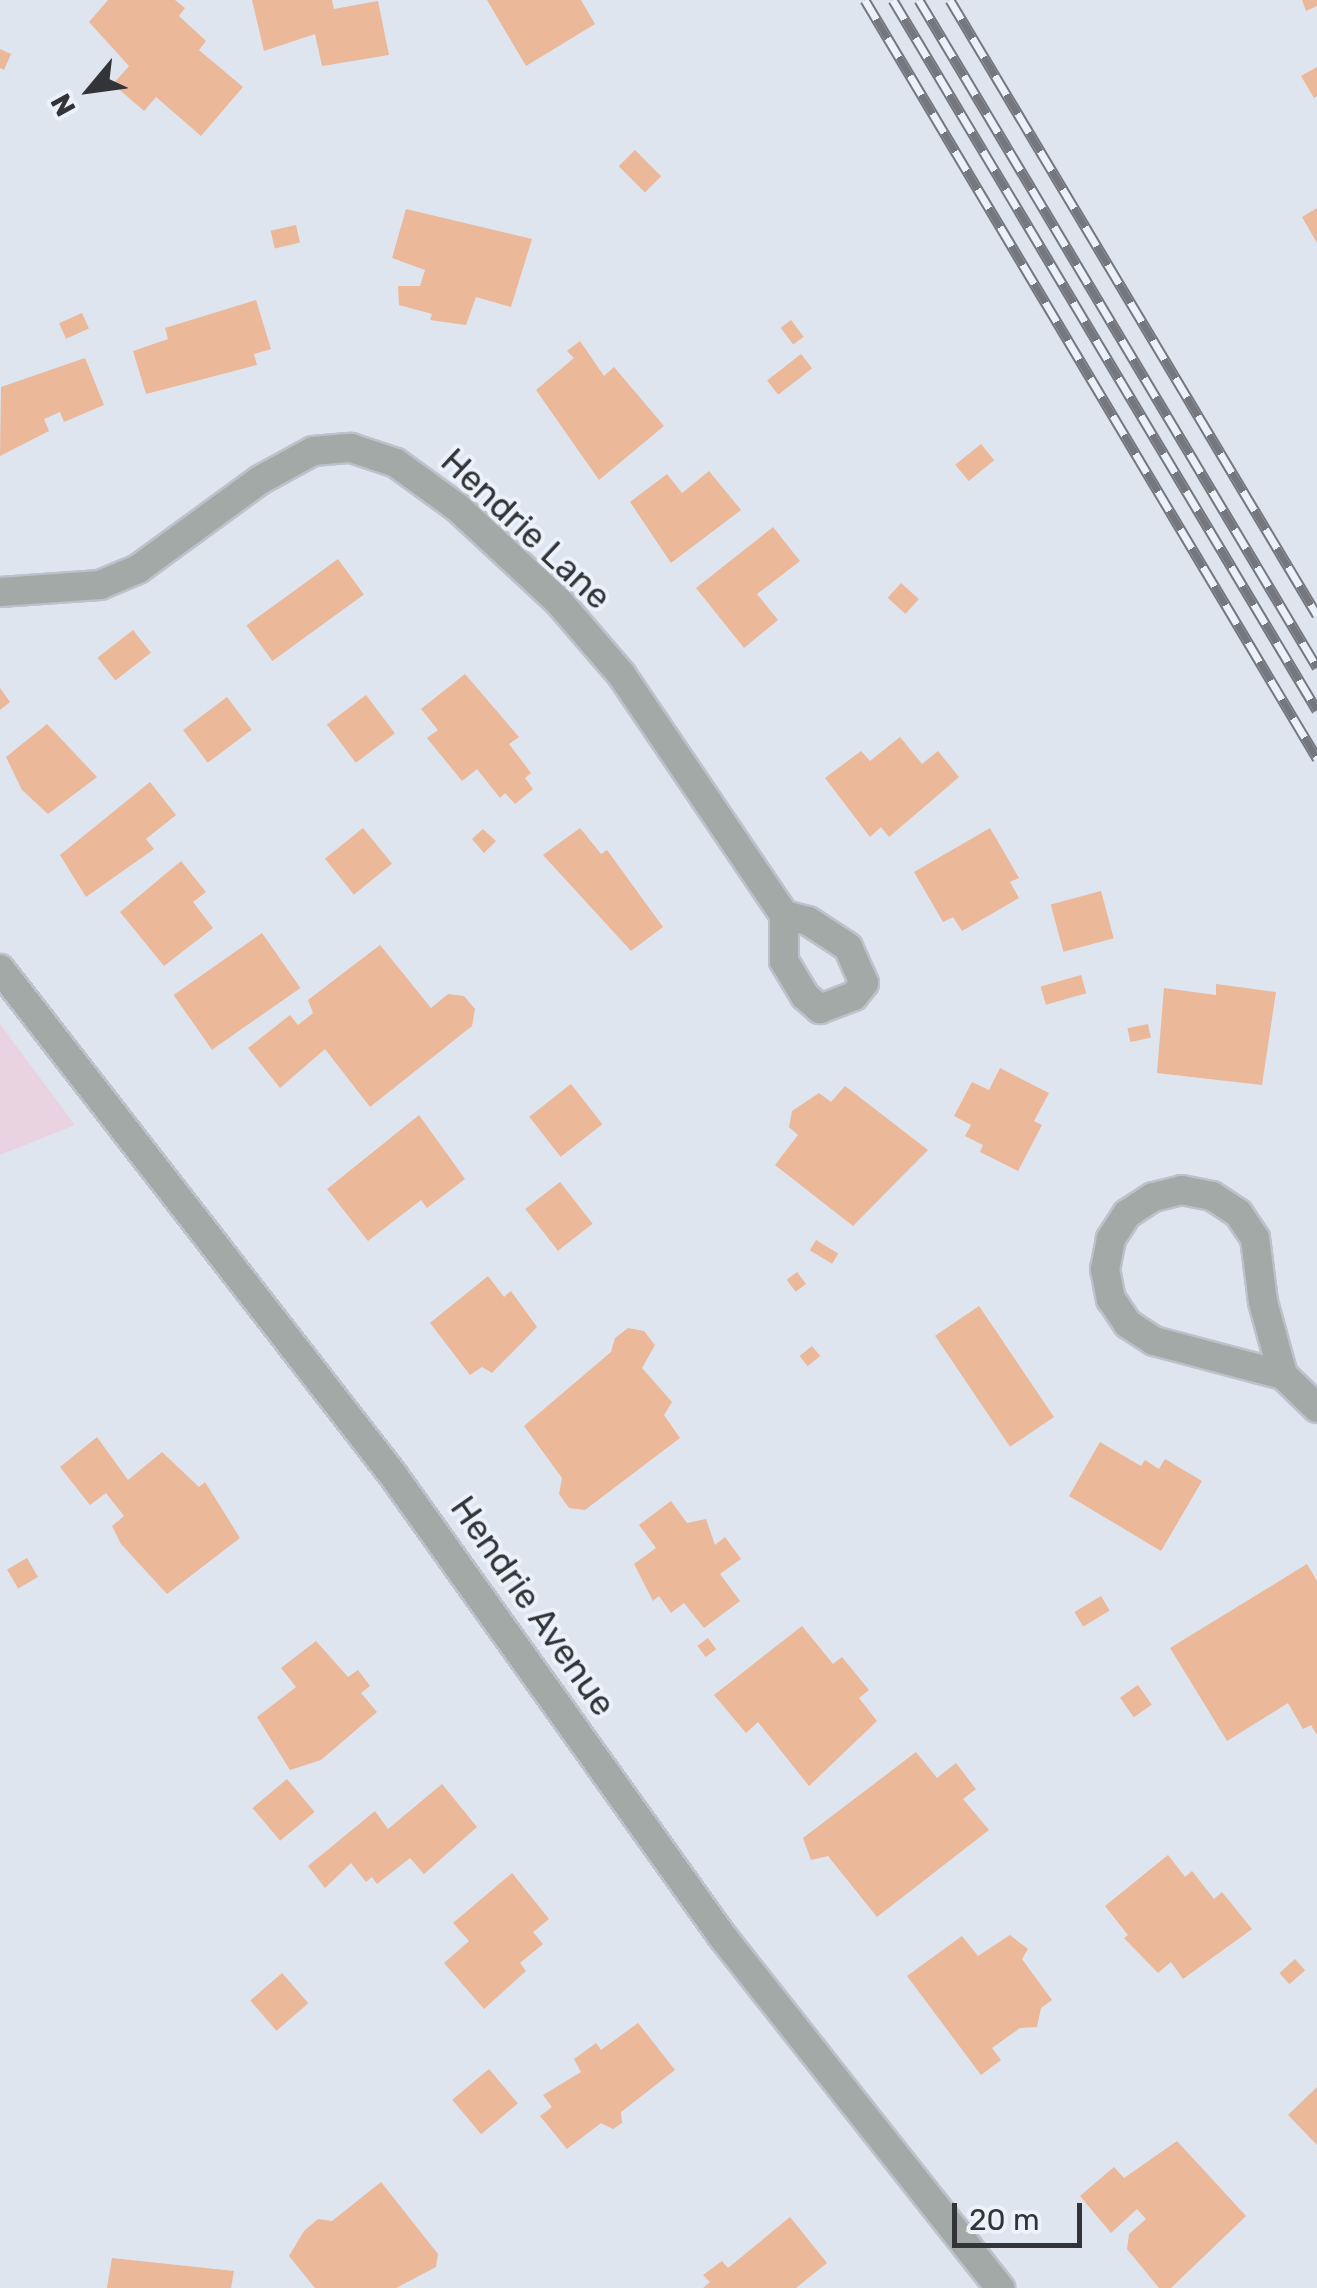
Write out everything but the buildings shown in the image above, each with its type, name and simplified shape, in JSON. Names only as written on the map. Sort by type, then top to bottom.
[{"type":"street","name":"Hendrie Lane","points":[[0,592],[100,586],[138,568],[260,480],[313,450],[351,448],[396,463],[458,508],[530,576],[621,674],[784,915]]},
{"type":"street","name":"Hendrie Avenue","points":[[0,970],[393,1475],[733,1950],[1000,2288]]},
{"type":"street","points":[[1283,1375],[1263,1302],[1255,1238],[1238,1213],[1212,1196],[1182,1190],[1153,1196],[1127,1214],[1111,1239],[1105,1269],[1111,1299],[1128,1324],[1154,1341],[1283,1375],[1317,1408]]},
{"type":"shaded area","points":[[0,1024],[75,1125],[0,1155]]},
{"type":"railway","points":[[865,0],[1317,758]]},
{"type":"railway","points":[[893,0],[1317,710]]},
{"type":"railway","points":[[919,0],[1317,667]]},
{"type":"railway","points":[[950,0],[1317,615]]}]
